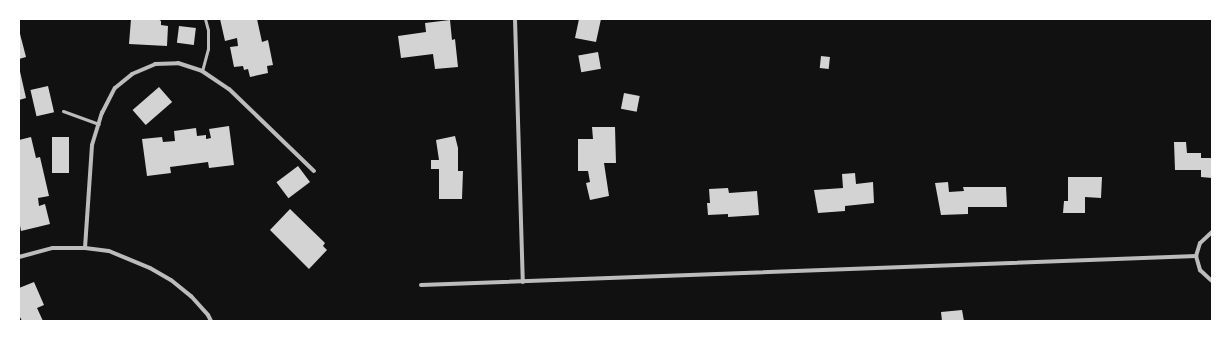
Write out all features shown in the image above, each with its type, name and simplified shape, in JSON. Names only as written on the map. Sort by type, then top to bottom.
[{"type":"street","points":[[515,19],[523,282]]},
{"type":"street","points":[[85,248],[92,145],[99,124],[115,88],[132,74],[155,64],[178,63],[202,71],[229,89],[314,171]]},
{"type":"street","points":[[1212,232],[1200,243],[1196,256],[1200,270],[1212,281]]},
{"type":"street","points":[[19,258],[53,248],[85,248],[109,251],[150,268],[171,280],[191,296],[208,315],[211,321]]},
{"type":"street","points":[[421,285],[1196,256]]},
{"type":"lane","points":[[202,71],[208,49],[208,30],[205,19]]},
{"type":"lane","points":[[63,111],[99,124]]},
{"type":"building","points":[[131,19],[158,19],[161,21],[161,25],[168,26],[167,46],[129,44]]},
{"type":"building","points":[[220,19],[257,19],[262,42],[268,40],[273,65],[267,66],[268,73],[250,77],[248,69],[244,70],[243,66],[234,67],[230,47],[238,46],[237,38],[225,41]]},
{"type":"building","points":[[579,19],[601,19],[596,42],[575,38]]},
{"type":"building","points":[[450,20],[452,40],[455,39],[458,67],[435,69],[433,54],[401,58],[398,36],[426,32],[425,23]]},
{"type":"building","points":[[179,26],[196,28],[194,45],[177,43]]},
{"type":"building","points":[[19,30],[26,57],[19,59]]},
{"type":"building","points":[[598,52],[601,69],[581,72],[578,55]]},
{"type":"building","points":[[821,56],[830,57],[829,69],[820,68]]},
{"type":"building","points":[[19,67],[26,98],[19,100]]},
{"type":"building","points":[[48,86],[54,112],[37,116],[30,90]]},
{"type":"building","points":[[159,87],[172,102],[146,125],[133,110]]},
{"type":"building","points":[[624,93],[640,96],[637,112],[621,109]]},
{"type":"building","points":[[229,126],[234,165],[209,168],[208,162],[170,167],[171,173],[147,176],[142,139],[162,137],[163,142],[175,141],[174,131],[196,128],[197,136],[206,135],[206,139],[211,138],[209,129]]},
{"type":"building","points":[[592,127],[615,127],[616,163],[604,163],[609,196],[590,200],[586,183],[590,182],[588,171],[578,171],[578,139],[593,139]]},
{"type":"building","points":[[455,136],[458,148],[458,171],[463,171],[462,199],[439,199],[439,169],[431,169],[431,160],[439,160],[436,140]]},
{"type":"building","points":[[31,137],[36,158],[40,157],[49,196],[38,198],[39,206],[45,204],[50,224],[21,231],[19,220],[19,140]]},
{"type":"building","points":[[52,137],[69,137],[69,173],[52,173]]},
{"type":"building","points":[[1174,142],[1186,142],[1187,153],[1201,153],[1201,158],[1212,158],[1212,178],[1201,177],[1201,170],[1175,170]]},
{"type":"building","points":[[298,166],[310,182],[288,198],[276,182]]},
{"type":"building","points":[[855,173],[856,184],[873,182],[874,203],[845,206],[845,211],[818,213],[814,190],[843,188],[842,174]]},
{"type":"building","points":[[1068,177],[1102,177],[1101,198],[1085,197],[1085,213],[1063,213],[1064,201],[1068,201]]},
{"type":"building","points":[[948,182],[949,192],[964,191],[963,187],[1006,187],[1007,207],[968,207],[968,214],[941,215],[935,183]]},
{"type":"building","points":[[728,188],[729,193],[757,191],[759,215],[728,217],[728,214],[708,215],[707,203],[710,203],[709,189]]},
{"type":"building","points":[[290,209],[325,243],[323,246],[327,250],[309,269],[270,230]]},
{"type":"building","points":[[34,282],[44,305],[37,308],[43,321],[22,321],[19,315],[19,288]]},
{"type":"building","points":[[962,310],[964,321],[942,321],[941,312]]}]
